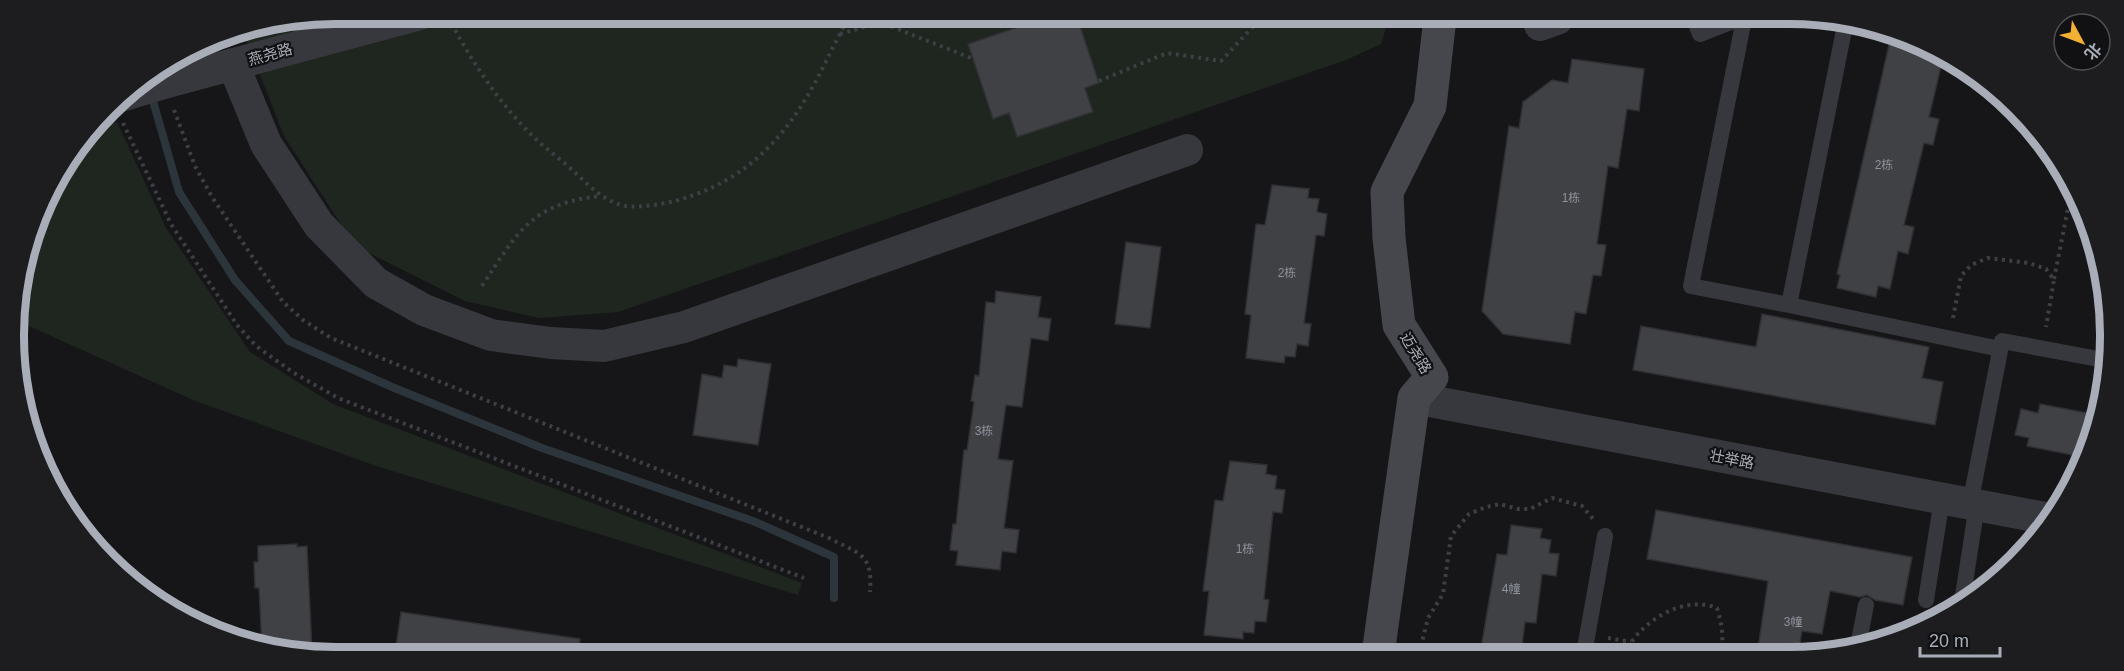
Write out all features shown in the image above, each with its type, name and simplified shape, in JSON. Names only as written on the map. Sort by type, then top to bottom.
[{"type":"street","name":"燕尧路","points":[[127,104],[171,81],[383,24]]},
{"type":"street","name":"迈尧路","points":[[1379,647],[1414,398],[1432,377],[1399,325],[1389,237],[1387,192],[1430,106],[1439,24]]},
{"type":"street","points":[[233,64],[266,144],[319,225],[376,283],[423,310],[491,335],[551,343],[604,346],[684,327],[1187,150]]},
{"type":"street","name":"壮举路","points":[[1414,398],[2042,517]]},
{"type":"lane","points":[[1695,24],[1700,34],[1725,24]]},
{"type":"lane","points":[[1743,24],[1690,286],[2000,349]]},
{"type":"lane","points":[[1789,305],[1844,29]]},
{"type":"lane","points":[[1926,600],[1963,503],[2002,341],[2099,359]]},
{"type":"lane","points":[[1962,595],[1963,503]]},
{"type":"lane","points":[[1585,647],[1605,536]]},
{"type":"lane","points":[[1859,638],[1866,605]]},
{"type":"path","points":[[452,24],[499,98],[538,141],[602,196],[626,206],[663,204],[699,195],[745,170],[763,155],[820,76],[844,24]]},
{"type":"path","points":[[1099,81],[1167,53],[1221,61],[1256,24]]},
{"type":"path","points":[[839,34],[871,25],[890,26],[971,58]]},
{"type":"path","points":[[122,109],[171,224],[237,325],[256,346],[294,373],[338,398],[804,578]]},
{"type":"path","points":[[482,286],[513,238],[539,215],[580,198],[602,196]]},
{"type":"path","points":[[2042,349],[2069,201]]},
{"type":"path","points":[[1949,339],[1961,276],[1971,265],[1988,258],[2029,263],[2046,269],[2054,280]]},
{"type":"path","points":[[1421,647],[1428,618],[1443,594],[1451,536],[1469,514],[1500,504],[1518,509],[1530,509],[1552,498],[1582,506],[1605,536]]},
{"type":"path","points":[[1628,647],[1647,624],[1662,614],[1697,605],[1717,608],[1722,624],[1722,647]]},
{"type":"shaded area","points":[[336,24],[1387,24],[1381,44],[1346,60],[618,312],[539,318],[465,301],[355,246],[284,136],[245,38],[295,27]]},
{"type":"shaded area","points":[[117,122],[166,228],[250,352],[333,404],[802,583],[798,595],[376,466],[193,400],[25,324],[30,275],[48,216],[76,162],[105,125]]},
{"type":"building","points":[[1027,24],[1079,24],[1099,83],[1085,88],[1093,112],[1017,137],[1009,113],[993,119],[968,44]]},
{"type":"building","points":[[1890,41],[1941,65],[1929,117],[1939,119],[1933,145],[1924,143],[1904,225],[1914,227],[1908,254],[1898,251],[1890,289],[1878,286],[1876,297],[1837,288],[1840,275],[1837,274]]},
{"type":"building","points":[[1572,59],[1644,69],[1639,111],[1627,109],[1618,168],[1608,166],[1597,244],[1606,245],[1601,276],[1593,275],[1586,314],[1575,312],[1570,344],[1503,334],[1482,311],[1509,126],[1519,128],[1523,102],[1552,80],[1568,83]]},
{"type":"building","points":[[1272,185],[1309,189],[1308,198],[1319,199],[1317,212],[1327,214],[1324,236],[1316,235],[1304,323],[1311,324],[1308,346],[1297,344],[1295,357],[1285,356],[1284,363],[1246,358],[1251,315],[1245,314],[1256,224],[1265,225]]},
{"type":"building","points":[[1126,242],[1161,247],[1150,328],[1115,324]]},
{"type":"building","points":[[996,291],[1041,297],[1038,317],[1051,319],[1048,341],[1031,338],[1022,407],[1006,405],[998,459],[1013,461],[1004,528],[1019,530],[1016,553],[1002,551],[1000,570],[956,565],[958,551],[950,550],[953,524],[956,524],[964,450],[967,450],[974,402],[971,401],[975,375],[979,376],[986,302],[995,303]]},
{"type":"building","points":[[1762,314],[1929,347],[1922,378],[1943,382],[1935,425],[1633,370],[1641,326],[1756,347]]},
{"type":"building","points":[[738,359],[771,364],[758,445],[693,435],[702,374],[722,378],[724,365],[737,367]]},
{"type":"building","points":[[2040,404],[2090,413],[2076,456],[2027,446],[2029,438],[2015,435],[2021,409],[2038,413]]},
{"type":"building","points":[[1230,461],[1267,465],[1266,474],[1277,476],[1275,489],[1285,490],[1282,513],[1273,512],[1264,599],[1269,600],[1266,622],[1255,621],[1254,633],[1243,632],[1243,639],[1204,635],[1209,591],[1203,591],[1215,500],[1223,501]]},
{"type":"building","points":[[1656,510],[1912,557],[1903,605],[1875,600],[1867,595],[1860,597],[1830,591],[1822,634],[1802,631],[1799,646],[1788,647],[1758,647],[1768,581],[1647,559]]},
{"type":"building","points":[[1511,525],[1542,529],[1540,538],[1551,540],[1549,553],[1559,554],[1556,576],[1542,574],[1536,623],[1525,622],[1522,647],[1481,647],[1497,554],[1507,555]]},
{"type":"building","points":[[297,544],[297,547],[307,546],[312,646],[262,638],[259,588],[255,588],[254,562],[258,562],[258,546]]},
{"type":"building","points":[[401,612],[580,639],[579,647],[396,646]]},
{"type":"waterway","points":[[151,94],[179,192],[235,280],[289,341],[392,387],[542,448],[753,521],[834,557],[834,598]]}]
